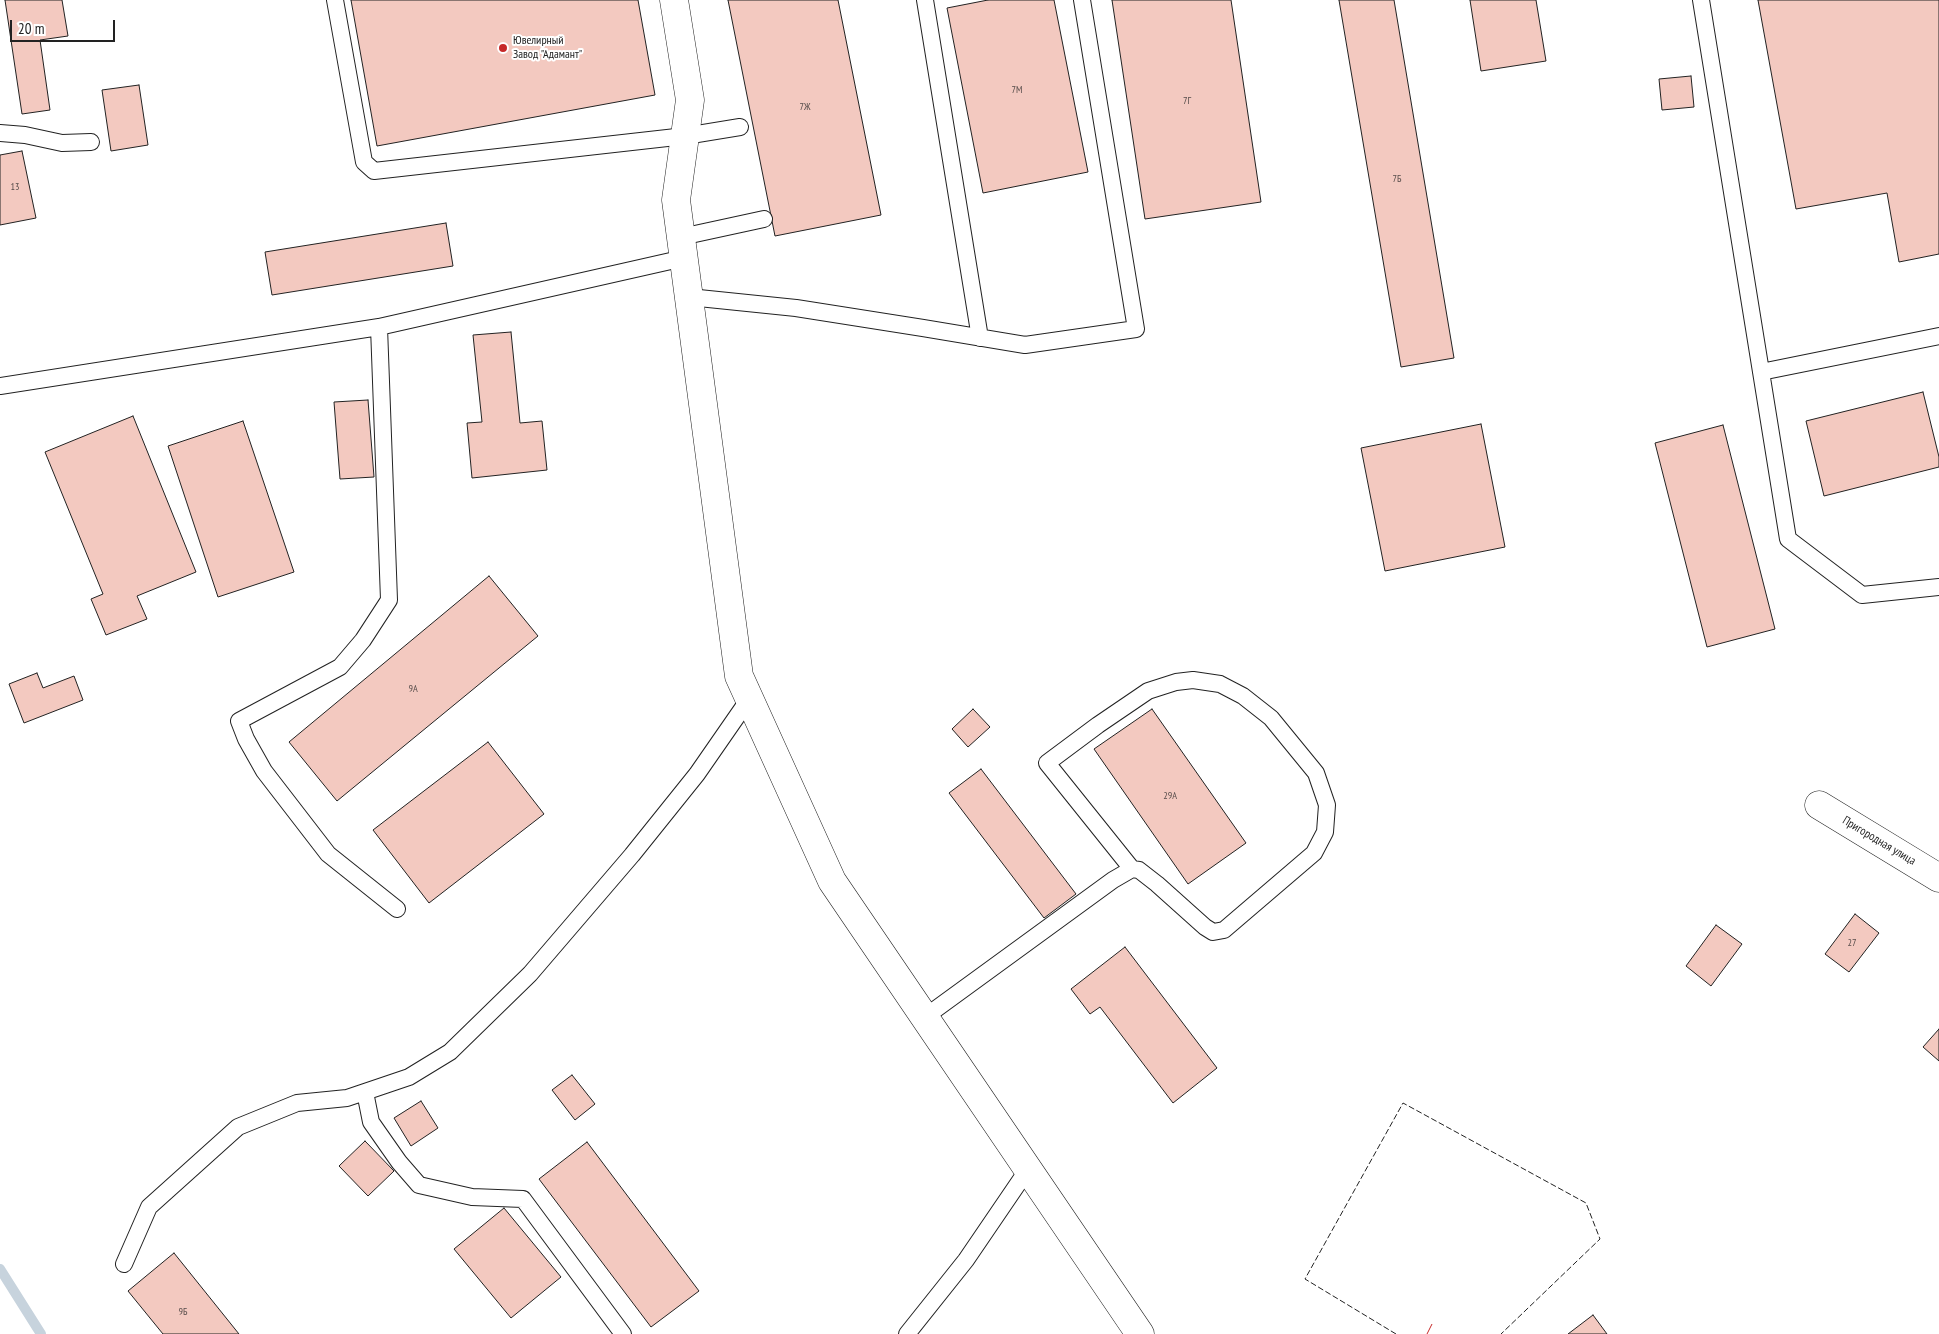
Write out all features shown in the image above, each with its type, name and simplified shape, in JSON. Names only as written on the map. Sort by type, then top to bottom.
[{"type":"street","points":[[674,0],[690,100],[676,200],[739,676],[832,882],[1140,1334]]},
{"type":"street","name":"Пригородная улица","points":[[1819,805],[1939,878]]},
{"type":"lane","points":[[335,0],[364,162],[374,171],[685,136],[740,127]]},
{"type":"lane","points":[[924,0],[980,338]]},
{"type":"lane","points":[[689,297],[796,308],[1025,346],[1136,329],[1082,0]]},
{"type":"lane","points":[[1701,0],[1788,539],[1862,595],[1939,586]]},
{"type":"lane","points":[[0,133],[25,135],[62,143],[91,142]]},
{"type":"lane","points":[[0,386],[380,326],[682,248],[764,219]]},
{"type":"lane","points":[[380,326],[389,600],[363,640],[340,667],[239,721],[246,739],[264,771],[328,854],[397,908]]},
{"type":"lane","points":[[1761,372],[1939,336]]},
{"type":"lane","points":[[925,1017],[1113,880],[1132,869],[1139,870],[1157,884],[1205,927],[1213,932],[1224,930],[1314,853],[1325,832],[1327,805],[1316,773],[1270,718],[1243,696],[1220,684],[1192,680],[1176,682],[1148,691],[1047,763],[1132,869]]},
{"type":"lane","points":[[124,1264],[149,1208],[238,1127],[297,1103],[347,1098],[409,1077],[450,1052],[530,974],[662,818],[697,774],[749,699]]},
{"type":"lane","points":[[365,1092],[371,1122],[399,1162],[419,1185],[472,1197],[523,1199],[623,1334]]},
{"type":"lane","points":[[907,1334],[966,1260],[1028,1169]]},
{"type":"building","points":[[5,0],[62,0],[68,36],[40,40],[50,110],[22,114]]},
{"type":"building","name":"Ювелирный Завод \"Адамант\"","points":[[351,0],[638,0],[655,95],[377,146]]},
{"type":"building","points":[[728,0],[838,0],[881,215],[775,236]]},
{"type":"building","points":[[988,0],[1054,0],[1088,172],[983,193],[947,8]]},
{"type":"building","points":[[1112,0],[1231,0],[1261,202],[1145,219]]},
{"type":"building","points":[[1339,0],[1394,0],[1454,358],[1401,367]]},
{"type":"building","points":[[1470,0],[1536,0],[1546,61],[1481,71]]},
{"type":"building","points":[[1758,0],[1939,0],[1939,254],[1899,262],[1887,193],[1796,209]]},
{"type":"building","points":[[1691,76],[1694,107],[1662,110],[1659,79]]},
{"type":"building","points":[[139,85],[148,145],[111,151],[102,90]]},
{"type":"building","points":[[22,151],[36,218],[0,225],[0,155]]},
{"type":"building","points":[[446,223],[453,266],[272,295],[265,252]]},
{"type":"building","points":[[511,332],[520,423],[542,421],[547,470],[472,478],[467,423],[482,422],[473,335]]},
{"type":"building","points":[[1923,392],[1939,457],[1939,467],[1824,496],[1806,421]]},
{"type":"building","points":[[368,400],[374,477],[340,479],[334,402]]},
{"type":"building","points":[[133,416],[196,572],[137,596],[147,619],[106,635],[91,599],[103,594],[45,452]]},
{"type":"building","points":[[243,421],[294,572],[218,597],[168,446]]},
{"type":"building","points":[[1481,424],[1505,547],[1385,571],[1361,448]]},
{"type":"building","points":[[1723,425],[1775,629],[1707,647],[1655,443]]},
{"type":"building","points":[[489,576],[538,636],[337,801],[289,742]]},
{"type":"building","points":[[37,673],[43,688],[74,676],[83,700],[24,723],[9,684]]},
{"type":"building","points":[[973,709],[990,727],[968,747],[952,729]]},
{"type":"building","points":[[1152,709],[1246,843],[1188,884],[1094,749]]},
{"type":"building","points":[[488,742],[544,814],[429,903],[373,830]]},
{"type":"building","points":[[981,769],[1076,894],[1044,918],[949,793]]},
{"type":"building","points":[[1855,914],[1879,933],[1849,972],[1825,954]]},
{"type":"building","points":[[1716,925],[1742,944],[1711,986],[1686,966]]},
{"type":"building","points":[[1125,947],[1217,1068],[1173,1103],[1100,1007],[1090,1014],[1071,989]]},
{"type":"building","points":[[1939,1029],[1939,1061],[1923,1047]]},
{"type":"building","points":[[572,1075],[595,1104],[575,1120],[552,1090]]},
{"type":"building","points":[[421,1101],[438,1128],[411,1146],[394,1118]]},
{"type":"building","points":[[365,1141],[394,1171],[368,1196],[339,1166]]},
{"type":"building","points":[[587,1142],[699,1291],[651,1327],[539,1179]]},
{"type":"building","points":[[504,1208],[561,1277],[511,1318],[454,1249]]},
{"type":"building","points":[[174,1253],[239,1334],[163,1334],[128,1291]]},
{"type":"building","points":[[1593,1315],[1607,1334],[1568,1334]]},
{"type":"waterway","points":[[0,1269],[41,1334]]},
{"type":"fence","points":[[1396,1334],[1305,1279],[1403,1103],[1586,1203],[1600,1239],[1501,1334]]},
{"type":"power","points":[[1427,1334],[1432,1324]]},
{"type":"place","name":"Ювелирный Завод \"Адамант\"","points":[[503,48]]}]
